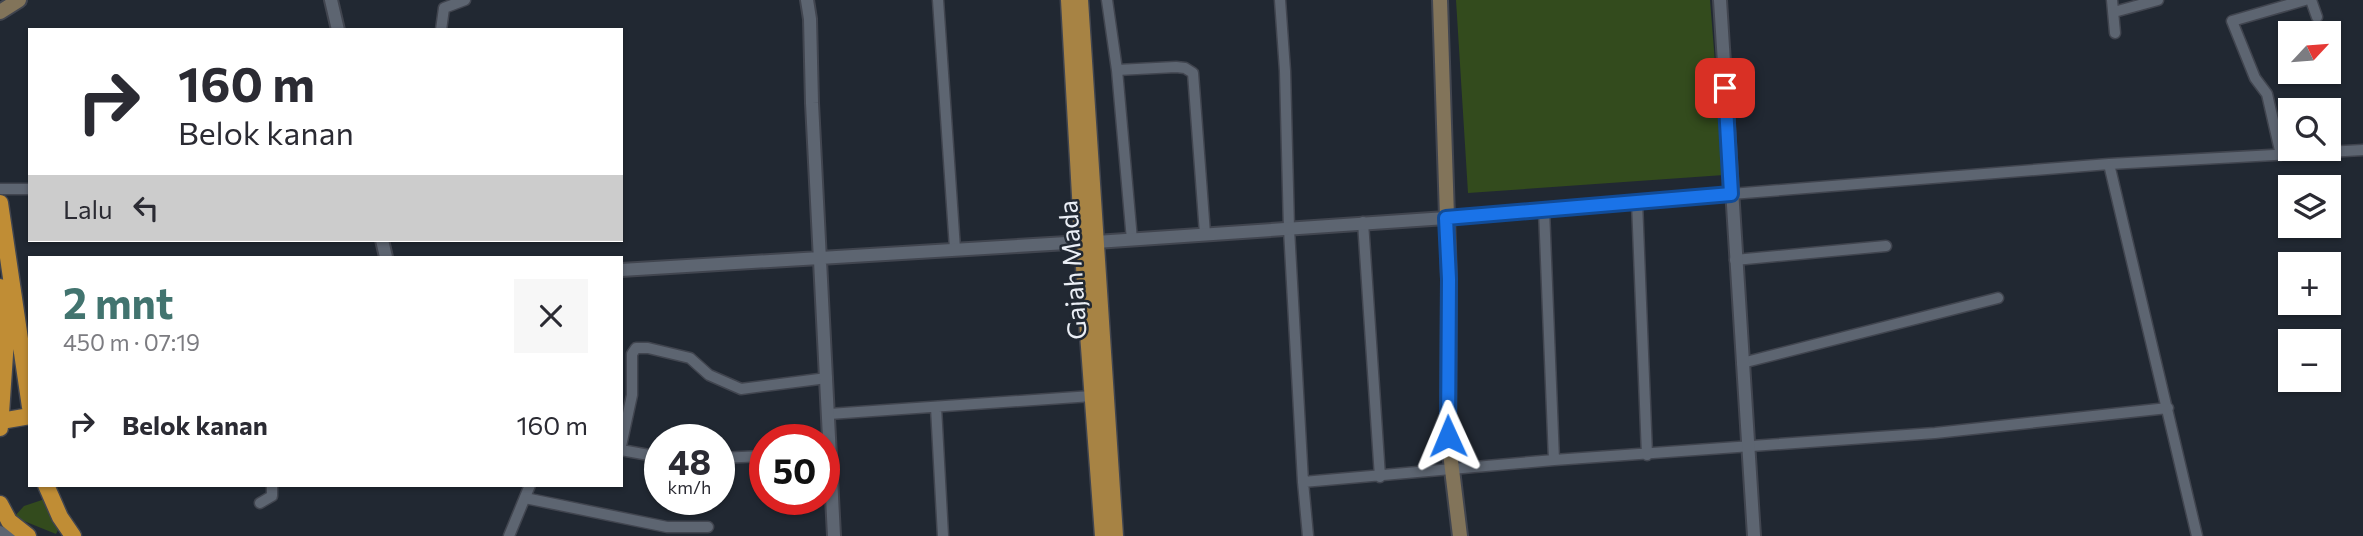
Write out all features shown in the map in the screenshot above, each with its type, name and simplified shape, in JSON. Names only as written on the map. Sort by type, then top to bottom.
[{"type":"highway","points":[[0,203],[25,344],[28,382]]},
{"type":"highway","points":[[0,287],[6,340],[1,424],[28,417]]},
{"type":"highway","points":[[47,487],[71,535]]},
{"type":"highway","points":[[0,504],[9,521],[28,536]]},
{"type":"main road","points":[[0,12],[19,0]]},
{"type":"main road","name":"Gajah Mada","points":[[1069,0],[1078,60],[1106,493],[1103,536]]},
{"type":"main road","name":"Gajah Mada","points":[[1078,60],[1080,0]]},
{"type":"main road","points":[[1440,0],[1449,279],[1448,436],[1460,536]]},
{"type":"main road","name":"Gajah Mada","points":[[1090,242],[1093,396],[1106,493],[1115,536]]},
{"type":"street","points":[[331,0],[338,28]]},
{"type":"street","points":[[441,28],[443,9],[465,0]]},
{"type":"street","points":[[807,0],[828,424]]},
{"type":"street","points":[[938,0],[955,249]]},
{"type":"street","points":[[1107,0],[1117,71],[1132,240]]},
{"type":"street","points":[[1280,0],[1289,229],[1308,536]]},
{"type":"street","points":[[1720,0],[1754,536]]},
{"type":"street","points":[[2112,0],[2115,33]]},
{"type":"street","points":[[2114,12],[2158,0]]},
{"type":"street","points":[[2278,142],[2267,94],[2255,78],[2232,21],[2234,18],[2305,0]]},
{"type":"street","points":[[2311,0],[2316,17]]},
{"type":"street","points":[[1117,71],[1176,67],[1193,73],[1205,234]]},
{"type":"street","points":[[2341,151],[2363,150]]},
{"type":"street","points":[[623,270],[1132,240],[1446,218],[2109,164],[2278,155]]},
{"type":"street","points":[[2109,164],[2197,536]]},
{"type":"street","points":[[0,189],[28,188]]},
{"type":"street","points":[[1637,202],[1647,455]]},
{"type":"street","points":[[1544,210],[1554,460]]},
{"type":"street","points":[[1363,222],[1380,477]]},
{"type":"street","points":[[1735,260],[1885,246]]},
{"type":"street","points":[[1742,363],[1998,298]]},
{"type":"street","points":[[623,438],[632,395],[632,354],[636,348],[648,348],[690,358],[707,374],[741,389],[827,378]]},
{"type":"street","points":[[829,414],[1093,396]]},
{"type":"street","points":[[936,407],[943,536]]},
{"type":"street","points":[[1303,482],[1554,460],[1934,433],[2168,408]]},
{"type":"street","points":[[623,448],[644,453]]},
{"type":"street","points":[[260,503],[272,496],[272,487]]},
{"type":"street","points":[[509,536],[529,487]]},
{"type":"street","points":[[526,498],[667,527],[708,527]]},
{"type":"street","points":[[832,515],[834,536]]},
{"type":"street","points":[[0,531],[12,536]]},
{"type":"green space","points":[[1456,0],[1710,0],[1724,175],[1468,193]]},
{"type":"green space","points":[[45,499],[60,526],[56,534],[14,517],[24,506]]},
{"type":"route","points":[[1448,436],[1449,279],[1446,218],[1731,194],[1725,88]]}]
